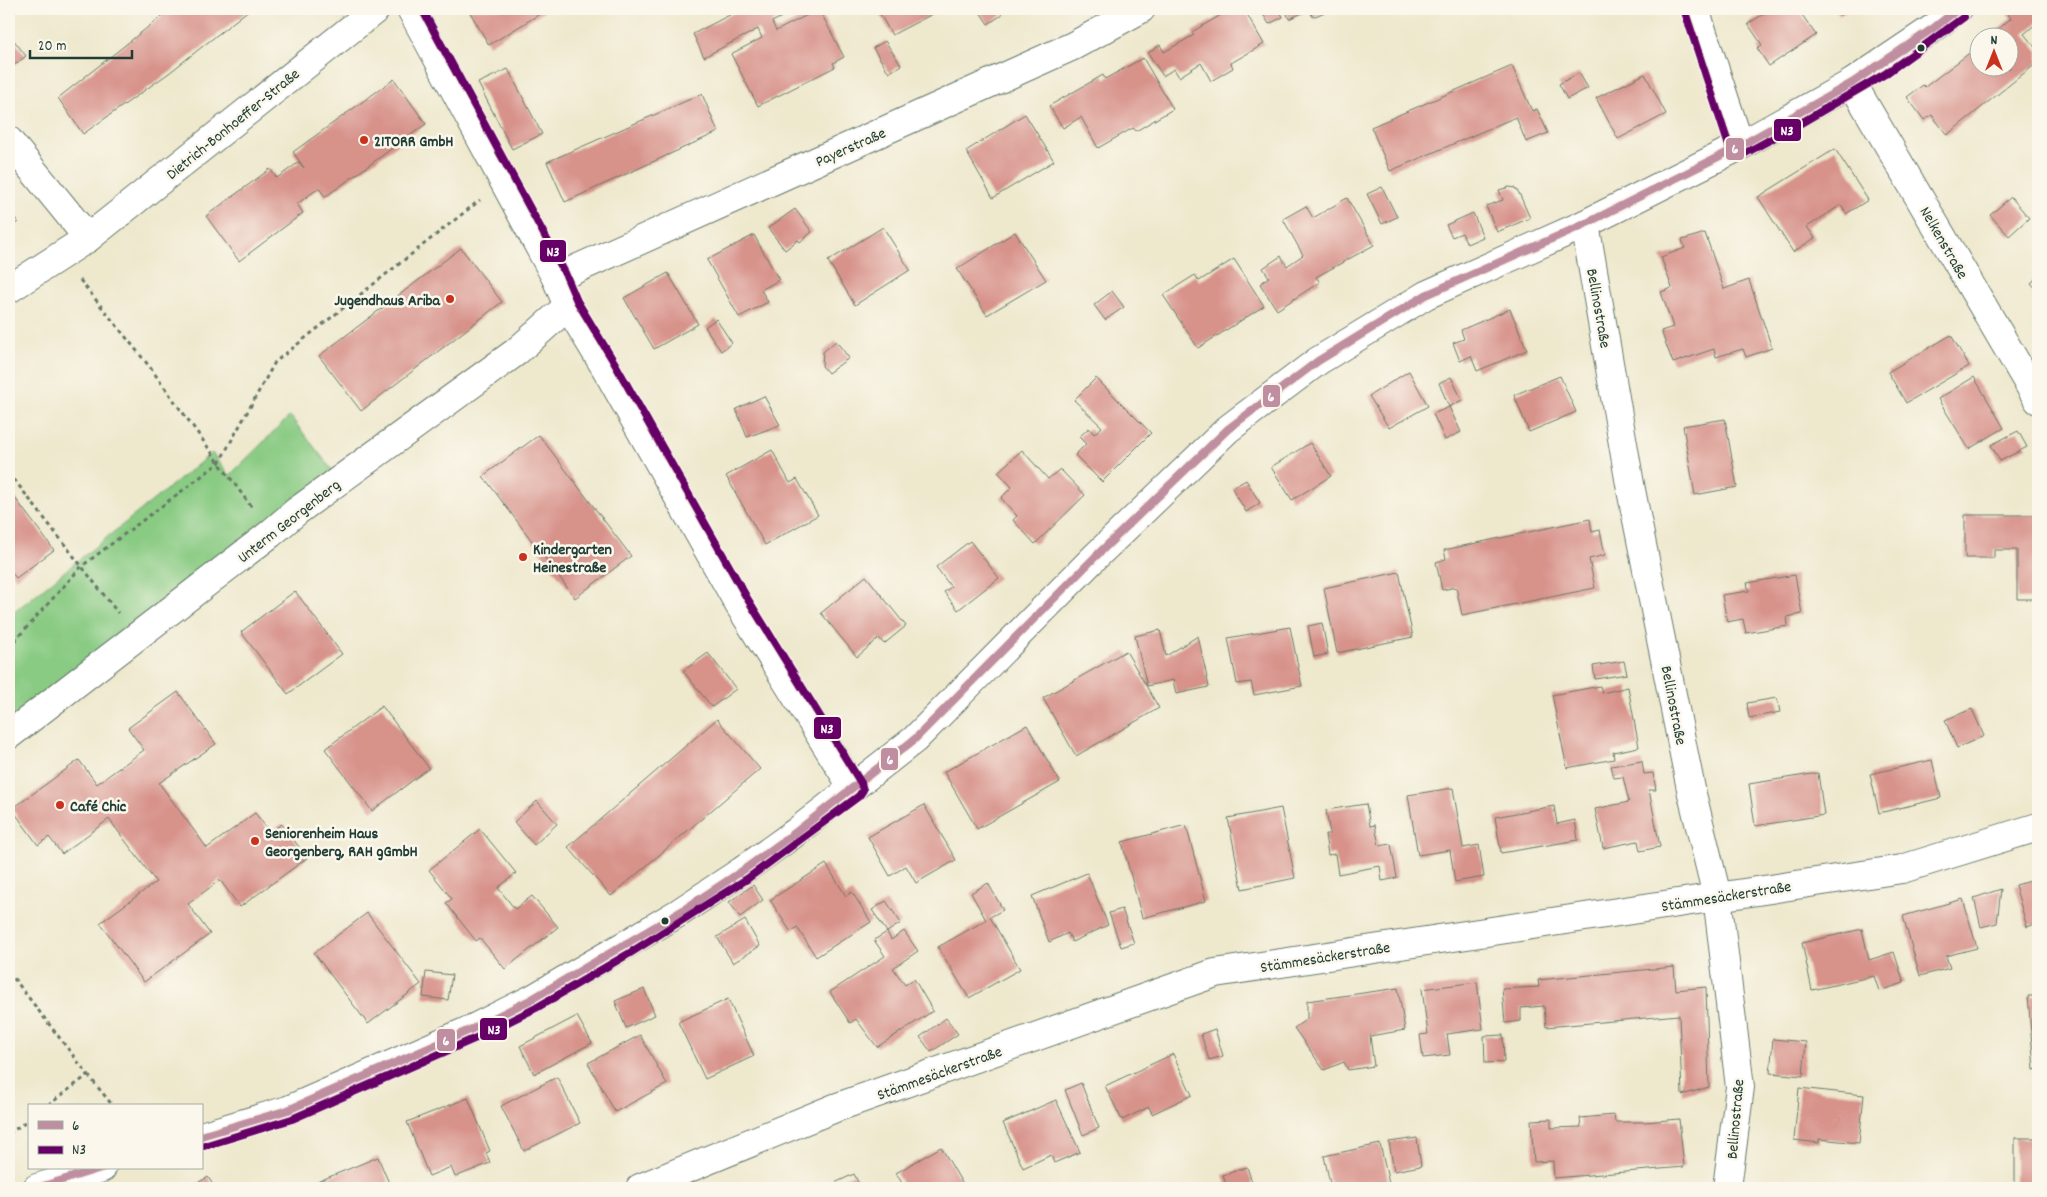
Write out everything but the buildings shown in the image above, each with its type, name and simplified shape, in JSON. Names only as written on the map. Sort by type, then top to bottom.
[{"type":"street","name":"Dietrich-Bonhoeffer-Straße","points":[[9,289],[88,238],[376,9]]},
{"type":"street","points":[[410,9],[556,278],[568,306],[605,367],[741,608],[853,788]]},
{"type":"street","name":"Payerstraße","points":[[556,278],[1073,46],[1141,9]]},
{"type":"street","points":[[1696,9],[1740,146]]},
{"type":"street","points":[[202,1136],[288,1110],[463,1033],[532,999],[633,941],[788,838],[915,739],[1095,557],[1228,429],[1318,361],[1426,295],[1585,224],[1740,146],[1852,83],[1936,27],[1958,9]]},
{"type":"street","name":"Nelkenstraße","points":[[1852,83],[2038,400]]},
{"type":"street","points":[[9,141],[88,238]]},
{"type":"street","name":"Bellinostraße","points":[[1585,224],[1633,499],[1692,794],[1717,896],[1740,1087],[1727,1188]]},
{"type":"street","name":"Unterm Georgenberg","points":[[9,735],[270,534],[297,511],[516,352],[568,306]]},
{"type":"street","name":"Stämmesäckerstraße","points":[[640,1188],[835,1108],[1215,974],[1902,869],[2038,827]]},
{"type":"street","points":[[37,1188],[96,1170]]},
{"type":"path","points":[[9,647],[82,566],[219,463],[275,362],[504,181]]},
{"type":"path","points":[[61,256],[149,366],[270,534]]},
{"type":"path","points":[[9,473],[136,637]]},
{"type":"path","points":[[9,972],[110,1104]]},
{"type":"path","points":[[50,1104],[88,1075]]},
{"type":"path","points":[[9,1134],[28,1120]]},
{"type":"green space","points":[[290,416],[340,480],[9,735],[9,616],[212,453],[229,476]]},
{"type":"transit line","name":"N3","points":[[204,1146],[292,1119],[476,1038],[536,1008],[630,953],[747,879],[859,796],[863,790],[861,783],[747,598],[614,362],[577,301],[565,273],[422,9]]},
{"type":"transit line","name":"6","points":[[202,1136],[288,1110],[472,1029],[532,999],[680,912],[796,832],[915,739],[1095,557],[1228,429],[1318,361],[1426,295],[1585,224],[1740,146],[1852,83],[1935,27],[1958,9]]},
{"type":"transit line","name":"N3","points":[[1685,12],[1730,149],[1740,156],[1885,74],[1964,17]]},
{"type":"transit line","name":"6","points":[[37,1188],[95,1170]]},
{"type":"place","name":"21TORR GmbH","points":[[364,140]]},
{"type":"place","name":"Jugendhaus Ariba","points":[[450,299]]},
{"type":"place","name":"Kindergarten Heinestraße","points":[[523,557]]},
{"type":"place","name":"Café Chic","points":[[60,805]]},
{"type":"place","name":"Seniorenheim Haus Georgenberg, RAH gGmbH","points":[[255,841]]}]
